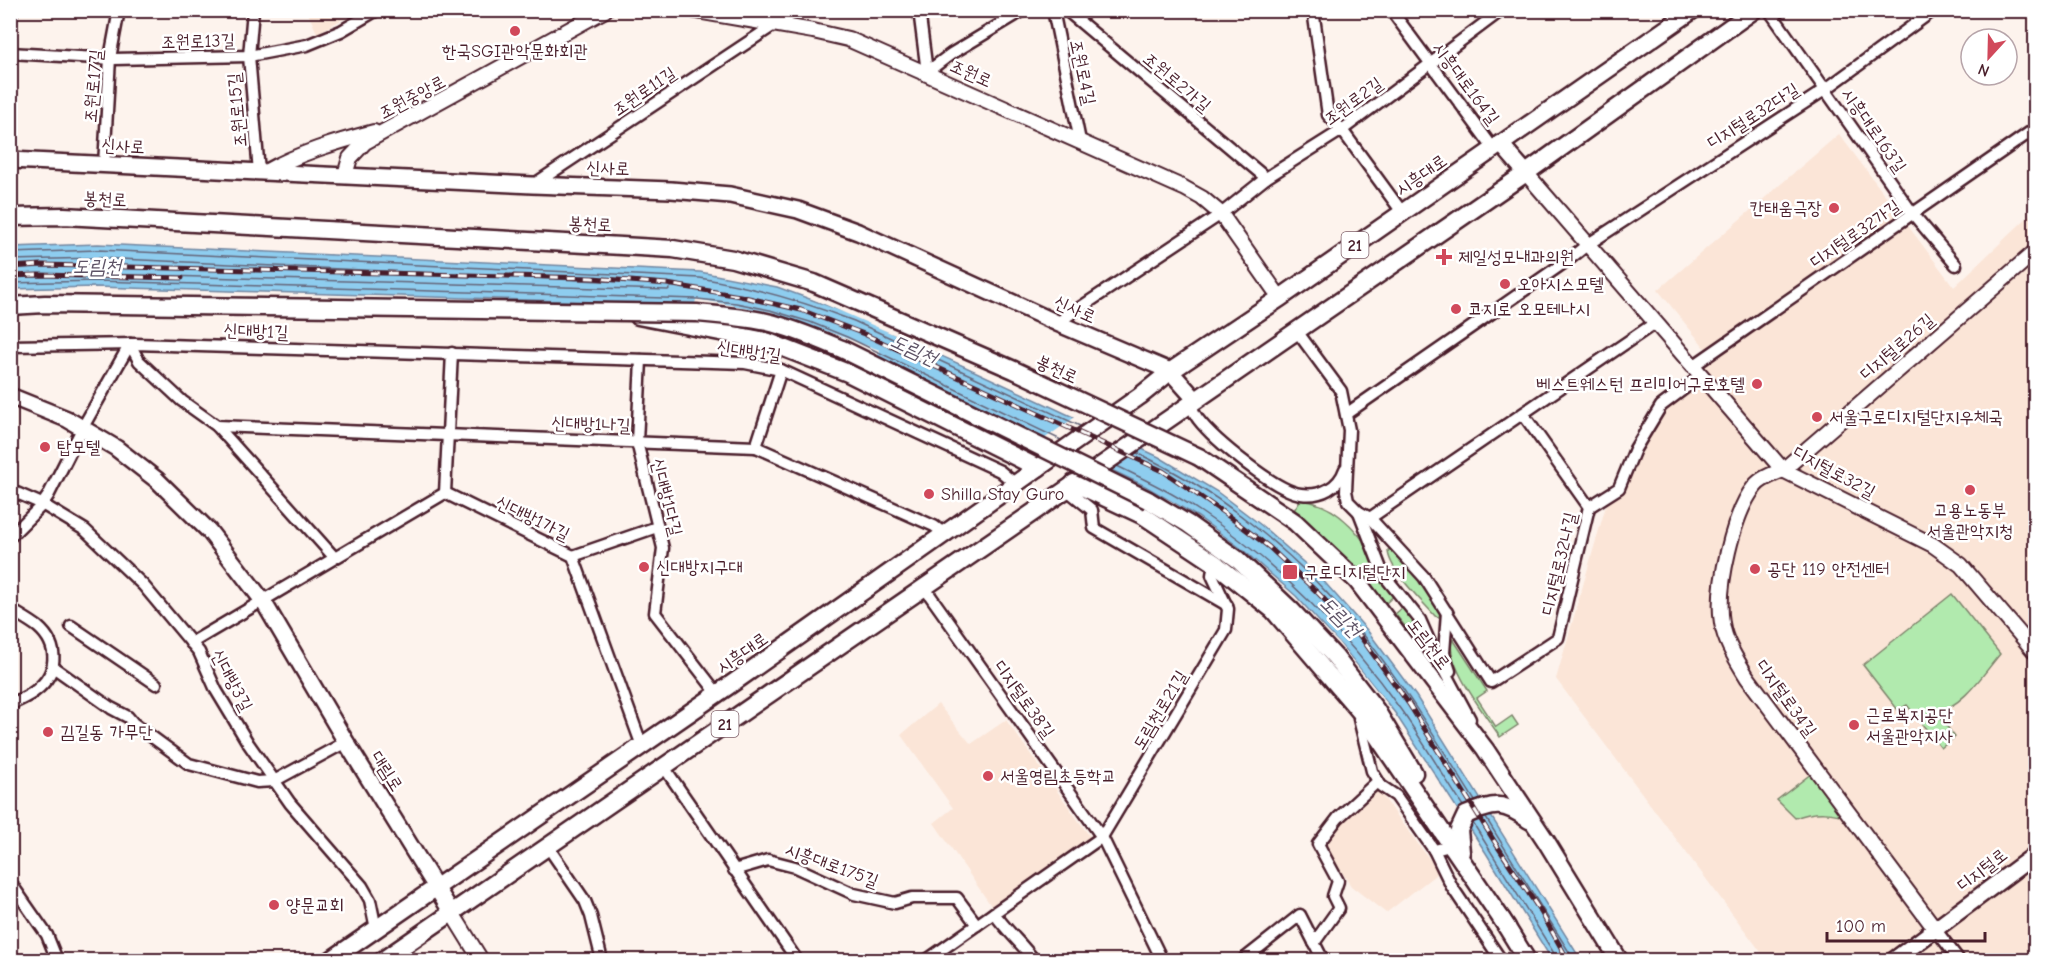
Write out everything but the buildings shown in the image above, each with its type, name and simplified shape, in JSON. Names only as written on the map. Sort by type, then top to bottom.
[{"type":"main road","name":"시흥대로","points":[[331,960],[945,534],[1136,399],[1170,371],[1280,298],[1693,10]]},
{"type":"main road","name":"21","points":[[382,960],[924,587],[1074,479],[1193,401],[1526,173],[1754,10]]},
{"type":"main road","name":"디지털로32길","points":[[1497,146],[1526,173]]},
{"type":"main road","name":"신사로","points":[[10,160],[671,190],[730,195],[798,210],[858,232],[1057,323],[1170,371]]},
{"type":"main road","name":"봉천로","points":[[10,217],[64,216],[622,246],[673,249],[733,259],[814,283],[1014,370],[1133,426]]},
{"type":"main road","points":[[10,306],[45,304],[697,313],[735,316],[767,322],[806,334],[852,353],[1074,479],[1144,516],[1214,563],[1273,610],[1355,707],[1456,849],[1527,960]]},
{"type":"main road","points":[[614,312],[766,341],[848,373],[980,439],[1045,463]]},
{"type":"main road","points":[[1170,371],[1193,401]]},
{"type":"main road","name":"대림로","points":[[10,396],[83,427],[117,448],[157,480],[208,531],[262,601],[345,742],[452,913]]},
{"type":"main road","name":"도림천로","points":[[1133,426],[1199,457],[1295,522],[1357,581],[1485,749],[1618,960]]},
{"type":"main road","points":[[1074,479],[1140,495],[1188,524],[1237,560],[1291,610],[1328,650],[1376,710],[1456,849]]},
{"type":"main road","points":[[1456,849],[1459,830],[1466,815],[1488,806],[1512,808],[1534,825]]},
{"type":"main road","name":"디지털로","points":[[1894,960],[2036,854]]},
{"type":"street","points":[[10,20],[12,10]]},
{"type":"street","name":"조원로17길","points":[[104,165],[110,58],[119,10]]},
{"type":"street","name":"조원로15길","points":[[253,10],[249,56],[262,172]]},
{"type":"street","name":"조원로13길","points":[[10,53],[110,58],[249,56],[307,45],[341,31],[377,10]]},
{"type":"street","name":"조원중앙로","points":[[345,175],[350,158],[356,150],[390,128],[605,10]]},
{"type":"street","name":"조원로","points":[[691,10],[848,39],[927,72],[1184,188],[1202,198],[1221,214],[1280,298]]},
{"type":"street","name":"조원로11길","points":[[532,185],[799,10]]},
{"type":"street","points":[[919,10],[927,72],[951,54],[1023,10]]},
{"type":"street","name":"조원로4길","points":[[1053,10],[1080,141]]},
{"type":"street","name":"조원로2가길","points":[[1066,10],[1266,178]]},
{"type":"street","points":[[1313,10],[1328,115],[1342,130],[1402,212]]},
{"type":"street","name":"시흥대로164길","points":[[1391,10],[1497,146]]},
{"type":"street","name":"조원로2길","points":[[1221,214],[1266,178],[1342,130],[1502,10]]},
{"type":"street","name":"시흥대로163길","points":[[1769,10],[1826,88],[1912,214],[1956,265]]},
{"type":"street","name":"디지털로32다길","points":[[1587,245],[1826,88],[1934,10]]},
{"type":"street","points":[[262,172],[313,150],[390,128]]},
{"type":"street","name":"디지털로32가길","points":[[1589,507],[1619,488],[1635,449],[1661,406],[1697,371],[1912,214],[2036,128]]},
{"type":"street","name":"디지털로32길","points":[[1526,173],[1783,470],[1949,555],[1961,565],[2036,653]]},
{"type":"street","points":[[1057,323],[1221,214]]},
{"type":"street","points":[[1346,414],[1587,245]]},
{"type":"street","name":"디지털로26길","points":[[1783,470],[2036,251]]},
{"type":"street","points":[[1370,518],[1655,323]]},
{"type":"street","points":[[1193,401],[1197,418],[1216,439],[1252,467],[1300,494],[1316,494],[1326,491],[1336,484],[1343,474],[1347,463],[1349,430],[1341,391],[1296,330]]},
{"type":"street","points":[[130,344],[139,361],[182,401],[217,426],[334,557]]},
{"type":"street","points":[[10,537],[42,504],[130,344]]},
{"type":"street","name":"신대방1길","points":[[10,346],[130,344],[452,352],[745,363],[781,370],[1000,471],[1012,481],[1013,485]]},
{"type":"street","points":[[192,643],[445,493],[452,352]]},
{"type":"street","name":"신대방1다길","points":[[641,360],[637,442],[663,548],[655,613],[717,693]]},
{"type":"street","points":[[756,447],[781,370]]},
{"type":"street","name":"디지털로32나길","points":[[1347,463],[1348,501],[1359,512],[1370,518],[1424,576],[1491,682],[1558,638],[1589,507],[1523,414]]},
{"type":"street","name":"신대방1나길","points":[[217,426],[756,447],[934,526],[945,534]]},
{"type":"street","name":"디지털로34길","points":[[1783,470],[1757,484],[1743,505],[1730,546],[1721,589],[1724,633],[1747,677],[1936,930]]},
{"type":"street","points":[[1074,479],[1092,510],[1094,528],[1227,605]]},
{"type":"street","name":"신대방3길","points":[[10,490],[42,504],[85,530],[143,585],[192,643],[199,652],[216,690],[237,726],[274,782],[362,886],[370,900],[376,929]]},
{"type":"street","name":"신대방1가길","points":[[445,493],[573,555],[642,746]]},
{"type":"street","points":[[1359,512],[1383,574],[1420,620],[1485,749]]},
{"type":"street","points":[[573,555],[657,527]]},
{"type":"street","points":[[1214,563],[1212,575],[1227,605]]},
{"type":"street","name":"디지털로38길","points":[[924,587],[1102,837],[1162,960]]},
{"type":"street","name":"도림천로21길","points":[[927,960],[1102,837],[1226,630],[1227,605]]},
{"type":"street","points":[[10,609],[42,631],[55,657],[53,667],[38,690],[10,705]]},
{"type":"street","points":[[1447,612],[1444,653],[1459,700]]},
{"type":"street","points":[[71,626],[156,684]]},
{"type":"street","points":[[53,667],[111,708],[128,717],[189,764],[257,782],[274,782],[345,742]]},
{"type":"street","points":[[1355,707],[1365,735],[1372,771],[1381,786],[1396,796],[1434,850],[1452,887],[1501,960]]},
{"type":"street","points":[[664,767],[796,960]]},
{"type":"street","points":[[1309,960],[1319,952],[1339,908],[1333,896],[1338,881],[1318,844],[1338,818],[1378,781]]},
{"type":"street","points":[[548,847],[585,901],[602,960]]},
{"type":"street","points":[[1434,850],[1456,849]]},
{"type":"street","name":"시흥대로175길","points":[[735,870],[768,860],[795,867],[854,894],[895,903],[912,898],[957,898],[977,925]]},
{"type":"street","points":[[10,882],[47,935],[57,960]]},
{"type":"street","name":"대림로","points":[[452,913],[482,960]]},
{"type":"street","points":[[994,913],[1034,960]]},
{"type":"street","points":[[1243,960],[1300,915],[1319,952]]},
{"type":"street","points":[[1936,930],[1959,960]]},
{"type":"shaded area","points":[[307,11],[358,11],[317,33]]},
{"type":"shaded area","points":[[1839,134],[1954,287],[2035,210],[2035,960],[1767,960],[1556,679],[1605,509],[1632,446],[1663,397],[1714,359],[1658,290]]},
{"type":"shaded area","name":"서울영림초등학교","points":[[938,704],[971,744],[1006,720],[1091,838],[992,907],[934,823],[953,808],[901,735]]},
{"type":"shaded area","points":[[1378,790],[1439,872],[1386,913],[1351,886],[1325,846],[1343,822]]},
{"type":"green space","points":[[1300,500],[1317,504],[1346,521],[1369,548],[1398,592],[1386,603],[1342,555],[1293,512]]},
{"type":"green space","points":[[1391,549],[1420,580],[1440,612],[1439,617],[1435,616],[1414,594],[1399,575],[1389,558],[1388,550]]},
{"type":"green space","points":[[1952,594],[2000,654],[1964,697],[1946,709],[1936,712],[1955,737],[1941,748],[1907,705],[1898,710],[1863,665]]},
{"type":"green space","points":[[1407,604],[1420,639],[1417,641],[1395,614]]},
{"type":"green space","points":[[1453,639],[1487,691],[1477,698],[1496,727],[1512,716],[1518,725],[1500,737],[1460,674],[1451,648]]},
{"type":"green space","points":[[1816,770],[1853,819],[1824,813],[1795,818],[1777,800]]},
{"type":"water","name":"도림천","points":[[98,244],[700,272],[777,287],[856,316],[1159,457],[1216,491],[1261,525],[1319,576],[1367,630],[1416,696],[1581,960],[1552,960],[1395,713],[1345,650],[1296,596],[1243,550],[1198,517],[1145,486],[845,343],[697,305],[96,287],[11,289],[10,247]]},
{"type":"pier","points":[[785,287],[857,313],[1058,406]]},
{"type":"pier","points":[[696,299],[772,312],[880,350],[877,359],[1044,439],[1078,415],[1143,446],[1109,470],[1171,501],[1218,532],[1250,557],[1293,596],[1338,642],[1387,703],[1385,704],[1343,652],[1294,598],[1241,552],[1197,520],[1143,489],[844,346],[697,308],[434,300],[695,304]]},
{"type":"railway","points":[[10,267],[42,265],[593,278],[667,284],[740,296],[801,310],[864,334],[1163,471],[1269,547],[1360,636],[1409,704],[1541,912],[1568,960]]},
{"type":"railway","points":[[10,276],[182,278]]},
{"type":"place","name":"한국SGI관악문화회관","points":[[515,31]]},
{"type":"place","name":"칸태움극장","points":[[1834,208]]},
{"type":"place","name":"제일성모내과의원","points":[[1444,257]]},
{"type":"place","name":"오아시스모텔","points":[[1505,284]]},
{"type":"place","name":"코지로 오모테나시","points":[[1456,309]]},
{"type":"place","name":"베스트웨스턴 프리미어구로호텔","points":[[1757,384]]},
{"type":"place","name":"서울구로디지털단지우체국","points":[[1817,417]]},
{"type":"place","name":"탑모텔","points":[[45,447]]},
{"type":"place","name":"고용노동부 서울관악지청","points":[[1970,490]]},
{"type":"place","name":"Shilla Stay Guro","points":[[929,494]]},
{"type":"place","name":"신대방지구대","points":[[644,567]]},
{"type":"place","name":"공단 119 안전센터","points":[[1755,569]]},
{"type":"place","name":"구로디지털단지","points":[[1290,572]]},
{"type":"place","name":"근로복지공단 서울관악지사","points":[[1854,725]]},
{"type":"place","name":"김길동 가무단","points":[[48,732]]},
{"type":"place","name":"서울영림초등학교","points":[[988,776]]},
{"type":"place","name":"양문교회","points":[[274,905]]}]
